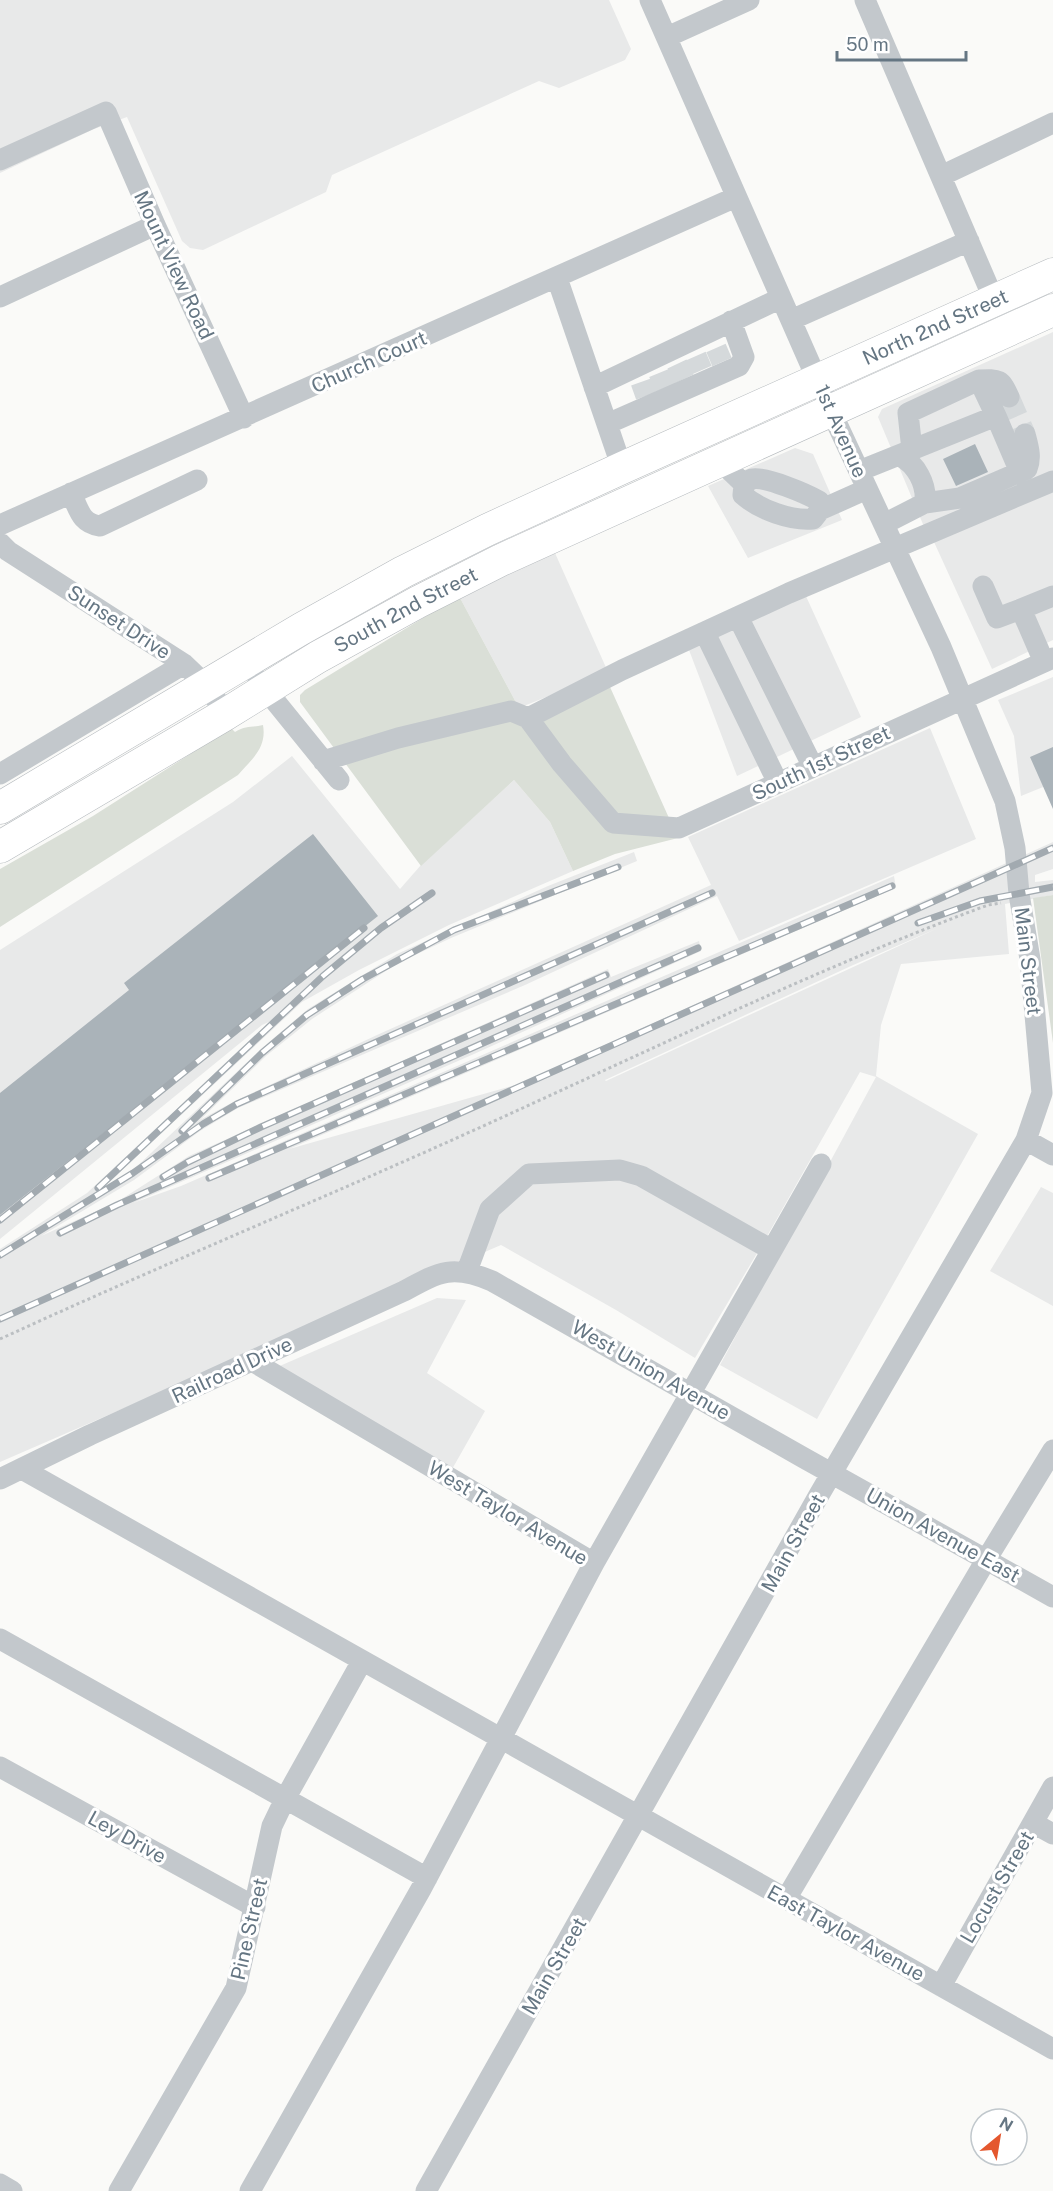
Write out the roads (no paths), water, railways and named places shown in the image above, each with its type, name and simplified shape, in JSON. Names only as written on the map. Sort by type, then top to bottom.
[{"type":"highway","name":"North 2nd Street","points":[[817,378],[1053,274]]},
{"type":"highway","name":"North 2nd Street","points":[[830,409],[1053,310]]},
{"type":"highway","name":"South 2nd Street","points":[[0,808],[301,628],[403,572],[487,530],[817,378]]},
{"type":"highway","name":"South 2nd Street","points":[[0,847],[318,657],[448,586],[830,409]]},
{"type":"street","name":"1st Avenue","points":[[650,0],[830,409],[963,699],[1005,801],[1015,848],[1016,866]]},
{"type":"street","points":[[667,37],[749,0]]},
{"type":"street","points":[[864,0],[994,300]]},
{"type":"street","name":"Mount View Road","points":[[0,160],[106,112],[244,418]]},
{"type":"street","points":[[941,176],[1053,123]]},
{"type":"street","name":"Church Court","points":[[0,525],[736,197]]},
{"type":"street","points":[[0,297],[155,225]]},
{"type":"street","points":[[791,320],[969,241]]},
{"type":"street","points":[[557,278],[622,468]]},
{"type":"street","points":[[607,424],[680,370],[731,321],[781,297]]},
{"type":"street","points":[[594,387],[680,370],[739,366],[744,357],[731,321]]},
{"type":"street","points":[[950,355],[996,416],[1020,472]]},
{"type":"street","points":[[925,503],[927,491],[906,453],[908,413],[971,384],[997,380],[1002,383],[1009,398]]},
{"type":"street","points":[[719,460],[744,484],[743,495],[754,504],[801,520],[813,519],[820,510],[906,453],[996,416]]},
{"type":"street","points":[[884,524],[925,503],[960,498],[1027,469],[1030,463],[1030,451],[1025,434]]},
{"type":"street","points":[[71,493],[85,521],[100,526],[197,480]]},
{"type":"street","points":[[322,761],[398,738],[511,711],[528,718],[622,670],[738,617],[1053,481]]},
{"type":"street","name":"Sunset Drive","points":[[0,543],[8,551],[184,664],[207,686],[226,714]]},
{"type":"street","points":[[983,586],[997,618],[1053,596]]},
{"type":"street","points":[[1021,609],[1048,660]]},
{"type":"street","points":[[738,617],[813,767]]},
{"type":"street","points":[[705,633],[778,783]]},
{"type":"street","name":"South 1st Street","points":[[528,718],[562,764],[613,823],[679,828],[1048,660]]},
{"type":"street","points":[[245,663],[339,780]]},
{"type":"street","points":[[0,774],[184,664]]},
{"type":"street","name":"Main Street","points":[[426,2191],[832,1474],[1026,1140],[1047,1079],[1045,1026],[1030,959],[1016,866]]},
{"type":"street","points":[[1026,1140],[1053,1155]]},
{"type":"street","points":[[594,1563],[821,1164]]},
{"type":"street","points":[[467,1271],[489,1209],[529,1174],[620,1170],[641,1176],[772,1250]]},
{"type":"street","name":"West Union Avenue","points":[[467,1271],[492,1281],[832,1474]]},
{"type":"street","name":"Railroad Drive","points":[[0,1479],[432,1276],[467,1271]]},
{"type":"street","name":"West Taylor Avenue","points":[[250,2191],[427,1878],[594,1563],[252,1361]]},
{"type":"street","points":[[786,1899],[1053,1450]]},
{"type":"street","points":[[22,1469],[639,1817]]},
{"type":"street","name":"Union Avenue East","points":[[832,1474],[1053,1597]]},
{"type":"street","points":[[0,1640],[427,1878]]},
{"type":"street","name":"Pine Street","points":[[119,2191],[236,1988],[273,1826],[285,1799],[362,1661]]},
{"type":"street","name":"Ley Drive","points":[[0,1767],[255,1907]]},
{"type":"street","name":"Locust Street","points":[[941,1986],[1053,1787]]},
{"type":"street","name":"East Taylor Avenue","points":[[639,1817],[1053,2049]]},
{"type":"street","points":[[1033,1823],[1053,1834]]},
{"type":"street","points":[[0,2184],[12,2191]]},
{"type":"tunnel","points":[[716,348],[722,362]]},
{"type":"tunnel","points":[[696,356],[702,370]]},
{"type":"tunnel","points":[[677,364],[684,379]]},
{"type":"tunnel","points":[[659,373],[665,388]]},
{"type":"tunnel","points":[[641,382],[646,396]]},
{"type":"tunnel","points":[[1009,397],[1025,434]]},
{"type":"railway","points":[[0,1319],[1053,848]]},
{"type":"railway","points":[[182,1131],[262,1053],[307,1015],[363,979],[454,930],[618,867]]},
{"type":"railway","points":[[209,1178],[892,886]]},
{"type":"railway","points":[[918,923],[980,901],[1053,887]]},
{"type":"railway","points":[[98,1188],[323,976],[381,928],[432,893]]},
{"type":"railway","points":[[0,1255],[133,1173],[203,1124],[237,1104],[712,893]]},
{"type":"railway","points":[[0,1220],[364,928]]},
{"type":"railway","points":[[60,1233],[117,1205],[698,948]]},
{"type":"railway","points":[[163,1177],[188,1162],[261,1127],[606,975]]}]
